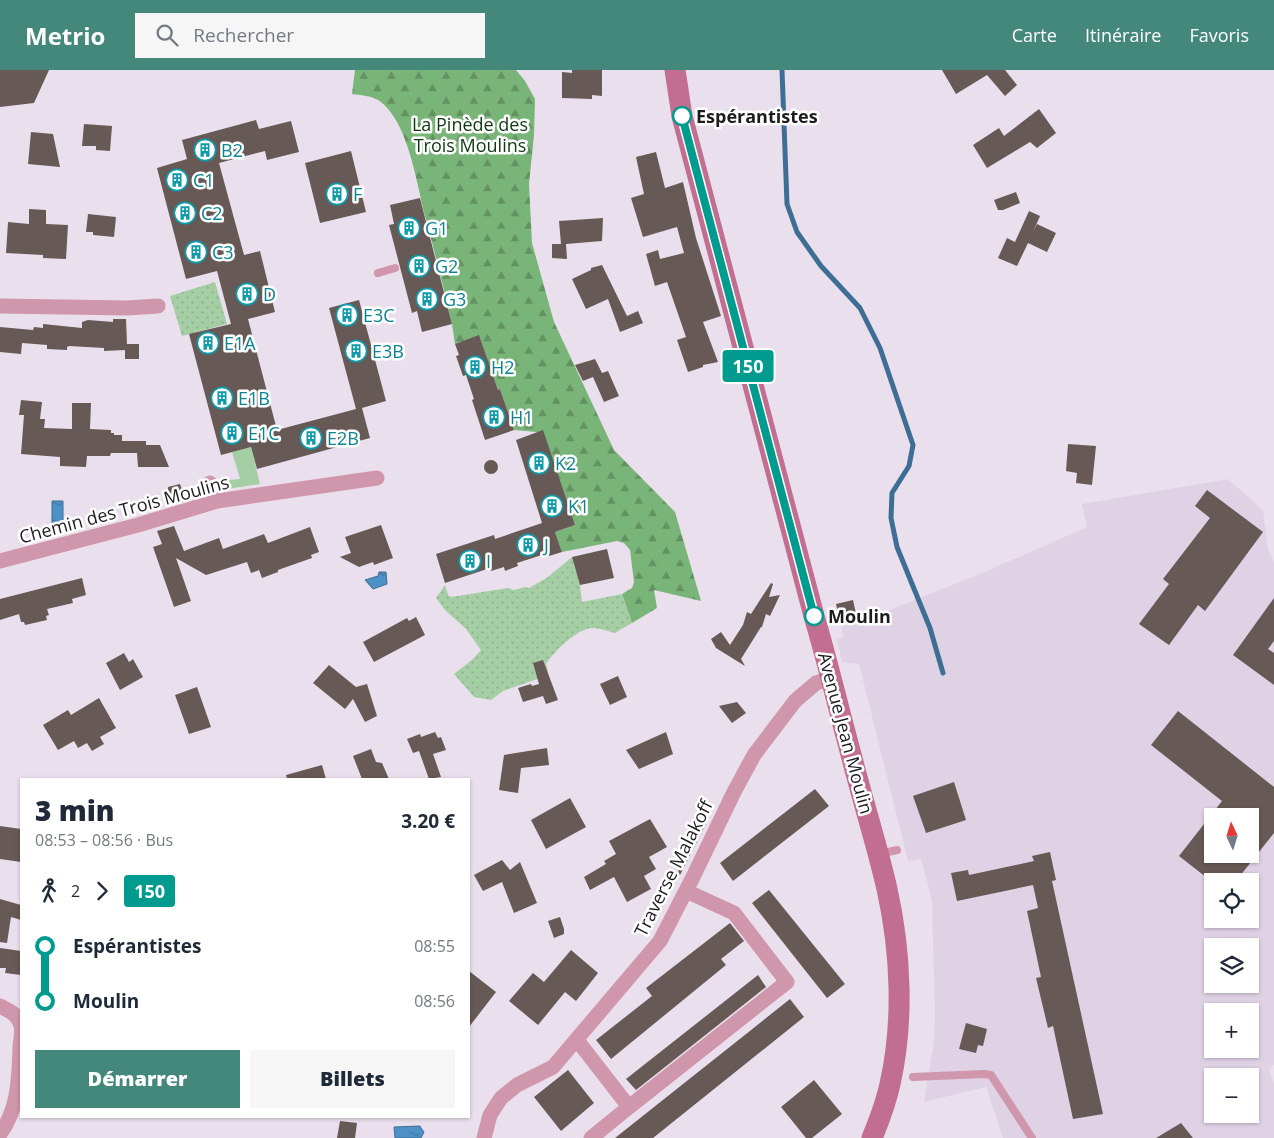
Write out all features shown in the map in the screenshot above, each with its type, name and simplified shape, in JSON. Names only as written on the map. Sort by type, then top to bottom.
[{"type":"main road","name":"Avenue Jean Moulin","points":[[675,70],[684,124],[832,678],[851,756],[888,852],[888,891],[895,934],[899,982],[898,1030],[890,1085],[872,1138]]},
{"type":"street","points":[[0,306],[127,308],[158,306]]},
{"type":"street","name":"Chemin des Trois Moulins","points":[[0,561],[138,525],[217,501],[377,478]]},
{"type":"street","points":[[210,483],[217,501]]},
{"type":"street","name":"Traverse Malakoff","points":[[484,1138],[490,1115],[501,1098],[517,1085],[553,1067],[660,942],[754,755],[795,701],[816,683],[832,678]]},
{"type":"street","points":[[591,1138],[787,982],[734,913],[686,891]]},
{"type":"street","points":[[0,1006],[13,1013],[20,1022]]},
{"type":"street","points":[[577,1040],[629,1107]]},
{"type":"street","points":[[0,1134],[16,1102],[20,1076]]},
{"type":"lane","points":[[378,273],[395,268]]},
{"type":"lane","points":[[913,1077],[991,1075],[1032,1138]]},
{"type":"shaded area","points":[[1228,479],[1263,510],[1268,549],[1274,562],[1274,1064],[1269,1070],[1274,1084],[1274,1138],[1003,1138],[986,1087],[924,1102],[934,1042],[932,901],[921,859],[908,861],[859,664],[842,662],[837,639],[843,637],[840,621],[885,612],[987,571],[1087,527],[1082,504]]},
{"type":"green space","name":"La Pinède des Trois Moulins","points":[[355,70],[516,70],[525,81],[535,99],[534,135],[529,184],[532,243],[554,322],[614,450],[675,512],[701,601],[654,590],[657,608],[632,623],[622,594],[632,588],[634,582],[630,550],[624,543],[617,541],[562,552],[555,532],[575,525],[537,432],[514,430],[479,336],[455,344],[443,285],[415,173],[404,138],[389,110],[378,100],[352,94]]},
{"type":"green space","points":[[215,282],[227,324],[182,336],[170,296]]},
{"type":"green space","points":[[251,447],[260,484],[227,489],[218,486],[217,481],[240,479],[232,452]]},
{"type":"green space","points":[[572,557],[580,585],[582,602],[622,594],[632,623],[615,633],[592,628],[579,632],[566,642],[546,664],[548,671],[543,677],[503,691],[491,700],[474,697],[454,674],[481,650],[466,629],[445,610],[436,598],[445,585],[448,595],[451,597],[508,588],[514,590],[525,587],[529,588],[548,577]]},
{"type":"water","points":[[52,501],[63,501],[63,525],[52,525]]},
{"type":"water","points":[[379,572],[386,572],[387,584],[373,589],[365,580],[378,576]]},
{"type":"water","points":[[420,1126],[424,1132],[421,1138],[395,1138],[394,1127]]},
{"type":"building","points":[[0,70],[49,70],[34,103],[0,107]]},
{"type":"building","points":[[572,70],[602,70],[602,96],[592,95],[592,99],[562,98],[562,72],[572,73]]},
{"type":"building","points":[[942,70],[1005,70],[1017,85],[1005,96],[987,75],[956,94]]},
{"type":"building","points":[[1039,109],[1056,133],[1037,148],[1030,142],[987,168],[973,145],[999,128],[1004,136]]},
{"type":"building","points":[[256,120],[259,129],[291,121],[299,152],[267,160],[265,151],[219,163],[244,255],[260,251],[275,312],[248,319],[277,430],[356,409],[329,308],[359,300],[386,401],[362,408],[370,438],[257,469],[251,447],[221,455],[189,334],[231,324],[217,271],[186,279],[157,168],[187,159],[182,140]]},
{"type":"building","points":[[84,124],[112,126],[110,151],[96,150],[96,146],[82,146]]},
{"type":"building","points":[[31,132],[53,134],[60,167],[28,164]]},
{"type":"building","name":"F","points":[[351,151],[366,212],[320,223],[305,163]]},
{"type":"building","points":[[656,152],[665,188],[683,182],[696,238],[721,316],[703,322],[718,362],[703,365],[703,367],[688,372],[677,340],[686,337],[667,282],[655,286],[646,254],[658,250],[660,259],[684,253],[677,227],[643,237],[631,198],[644,194],[636,157]]},
{"type":"building","points":[[1016,192],[1020,203],[1003,210],[998,210],[994,200]]},
{"type":"building","points":[[420,198],[452,324],[422,332],[417,311],[412,313],[389,225],[394,224],[390,205]]},
{"type":"building","points":[[29,209],[46,210],[46,224],[68,225],[66,259],[43,258],[43,255],[6,253],[8,222],[29,224]]},
{"type":"building","points":[[1029,211],[1040,216],[1033,232],[1037,224],[1056,233],[1047,252],[1028,243],[1017,266],[998,258],[1007,238],[1015,242]]},
{"type":"building","points":[[88,214],[116,217],[114,237],[93,235],[93,232],[86,232]]},
{"type":"building","points":[[603,218],[602,241],[566,244],[567,259],[552,258],[552,244],[561,244],[559,221]]},
{"type":"building","points":[[602,265],[627,316],[638,311],[643,323],[620,332],[608,299],[586,309],[572,279],[591,270],[591,268]]},
{"type":"building","points":[[113,319],[126,319],[127,344],[139,344],[139,359],[125,359],[125,350],[104,351],[104,348],[69,346],[67,350],[47,349],[47,345],[22,343],[21,354],[0,352],[0,327],[33,330],[34,327],[43,328],[43,324],[82,328],[82,322],[88,320],[113,322]]},
{"type":"building","points":[[479,335],[514,430],[485,440],[466,375],[463,376],[456,356],[459,355],[455,344]]},
{"type":"building","points":[[595,359],[602,373],[608,371],[619,396],[604,402],[593,377],[583,381],[575,365]]},
{"type":"building","points":[[21,400],[42,402],[40,419],[45,419],[44,428],[72,429],[72,403],[91,403],[90,429],[111,430],[111,433],[114,433],[114,435],[122,435],[122,441],[146,441],[146,445],[160,445],[169,467],[138,467],[137,453],[111,453],[110,456],[87,456],[86,467],[60,466],[60,457],[21,454],[24,415],[19,415]]},
{"type":"building","points":[[543,430],[575,525],[555,532],[562,552],[549,556],[548,553],[517,563],[518,566],[505,571],[504,567],[491,571],[490,568],[445,583],[436,554],[494,535],[495,539],[542,523],[516,440]]},
{"type":"building","points":[[1068,444],[1096,446],[1092,485],[1076,483],[1077,473],[1066,471]]},
{"type":"building","points":[[488,460],[494,460],[498,467],[494,474],[488,474],[484,470],[484,464]]},
{"type":"building","points":[[180,484],[186,501],[167,506],[168,487]]},
{"type":"building","points":[[1207,490],[1263,532],[1205,611],[1198,605],[1169,645],[1139,624],[1169,584],[1163,579],[1210,518],[1195,506]]},
{"type":"building","points":[[381,525],[393,558],[374,565],[373,562],[359,567],[340,557],[351,553],[345,537]]},
{"type":"building","points":[[174,526],[184,551],[219,538],[223,549],[264,534],[268,543],[310,527],[319,552],[311,555],[312,558],[262,578],[259,570],[251,573],[247,562],[206,575],[176,558],[191,601],[174,607],[153,547],[162,544],[157,531]]},
{"type":"building","points":[[607,549],[614,578],[580,585],[572,557]]},
{"type":"building","points":[[82,578],[86,595],[72,599],[73,603],[47,609],[49,615],[46,616],[47,620],[25,625],[24,622],[21,622],[19,614],[0,620],[0,599]]},
{"type":"building","points":[[771,583],[773,584],[769,597],[780,595],[770,616],[766,614],[762,627],[741,659],[745,666],[716,648],[711,639],[721,632],[730,645],[743,625],[747,612],[751,614]]},
{"type":"building","points":[[1274,598],[1274,641],[1268,649],[1274,653],[1274,685],[1233,655]]},
{"type":"building","points":[[853,600],[857,618],[840,621],[836,604]]},
{"type":"building","points":[[416,617],[425,635],[374,662],[363,642],[407,618],[409,621]]},
{"type":"building","points":[[124,653],[129,662],[133,659],[143,677],[120,690],[106,663]]},
{"type":"building","points":[[543,660],[558,700],[546,704],[543,696],[523,702],[518,688],[539,684],[533,663]]},
{"type":"building","points":[[329,665],[356,687],[367,684],[377,716],[365,722],[353,699],[345,709],[313,683]]},
{"type":"building","points":[[618,676],[627,697],[610,705],[600,684]]},
{"type":"building","points":[[197,687],[211,727],[189,734],[175,695]]},
{"type":"building","points":[[99,698],[116,728],[100,737],[104,744],[92,751],[87,743],[78,748],[74,741],[58,750],[43,725],[68,710],[71,715]]},
{"type":"building","points":[[737,702],[746,713],[732,723],[719,706]]},
{"type":"building","points":[[1178,711],[1274,787],[1274,833],[1259,852],[1259,808],[1217,808],[1222,801],[1151,745]]},
{"type":"building","points":[[435,732],[438,738],[441,737],[446,750],[433,754],[441,777],[429,778],[419,751],[413,753],[407,739],[420,734],[421,737]]},
{"type":"building","points":[[666,732],[673,754],[639,769],[626,750]]},
{"type":"building","points":[[547,748],[549,765],[521,768],[518,793],[499,790],[504,755]]},
{"type":"building","points":[[371,749],[376,762],[382,763],[389,778],[362,778],[353,756]]},
{"type":"building","points":[[322,765],[326,778],[287,778],[286,775]]},
{"type":"building","points":[[954,782],[966,820],[926,833],[913,796]]},
{"type":"building","points":[[815,789],[829,806],[733,881],[720,863]]},
{"type":"building","points":[[570,798],[586,827],[546,849],[531,820]]},
{"type":"building","points":[[694,817],[706,824],[680,875],[678,875],[683,840]]},
{"type":"building","points":[[650,819],[667,847],[649,857],[656,869],[644,876],[651,889],[627,902],[614,877],[590,890],[584,877],[606,864],[604,861],[616,854],[609,841]]},
{"type":"building","points":[[1204,824],[1204,863],[1250,863],[1242,873],[1204,873],[1204,876],[1179,856]]},
{"type":"building","points":[[0,826],[20,829],[20,862],[0,859]]},
{"type":"building","points":[[1050,852],[1056,880],[1052,881],[1103,1114],[1073,1119],[1053,1026],[1048,1028],[1036,978],[1041,977],[1027,911],[1038,908],[1033,885],[957,901],[951,873],[968,870],[969,875],[1034,861],[1032,856]]},
{"type":"building","points":[[502,860],[510,870],[520,862],[537,903],[514,913],[502,882],[483,891],[474,875]]},
{"type":"building","points":[[769,890],[845,984],[827,998],[752,903]]},
{"type":"building","points":[[0,899],[20,905],[20,920],[11,917],[7,943],[0,942]]},
{"type":"building","points":[[560,917],[564,934],[554,938],[548,921]]},
{"type":"building","points":[[730,923],[744,941],[721,959],[726,965],[611,1059],[596,1040],[652,996],[646,988]]},
{"type":"building","points":[[0,948],[20,951],[20,975],[5,973],[6,968],[0,968]]},
{"type":"building","points":[[571,950],[598,973],[576,1001],[565,992],[538,1025],[509,1001],[533,973],[544,982]]},
{"type":"building","points":[[470,972],[496,992],[470,1026]]},
{"type":"building","points":[[758,975],[766,987],[636,1090],[626,1079]]},
{"type":"building","points":[[790,999],[804,1017],[653,1138],[615,1138]]},
{"type":"building","points":[[966,1023],[987,1029],[983,1046],[978,1045],[976,1053],[959,1049]]},
{"type":"building","points":[[568,1070],[594,1103],[561,1131],[534,1097]]},
{"type":"building","points":[[814,1080],[842,1114],[812,1138],[806,1138],[781,1107]]},
{"type":"building","points":[[340,1121],[357,1123],[355,1138],[337,1138]]},
{"type":"building","points":[[1181,1123],[1193,1138],[1156,1138]]},
{"type":"waterway","points":[[782,70],[787,204],[797,232],[821,266],[860,308],[880,348],[913,445],[909,466],[892,493],[891,518],[897,547],[930,628],[943,673]]},
{"type":"bus line","name":"150","points":[[682,116],[814,616]]},
{"type":"place","name":"Espérantistes","points":[[682,116]]},
{"type":"place","name":"B2","points":[[205,150]]},
{"type":"place","name":"C1","points":[[177,180]]},
{"type":"place","name":"F","points":[[337,194]]},
{"type":"place","name":"C2","points":[[185,213]]},
{"type":"place","name":"G1","points":[[409,228]]},
{"type":"place","name":"C3","points":[[196,252]]},
{"type":"place","name":"G2","points":[[419,266]]},
{"type":"place","name":"D","points":[[247,294]]},
{"type":"place","name":"G3","points":[[427,299]]},
{"type":"place","name":"E3C","points":[[347,315]]},
{"type":"place","name":"E1A","points":[[208,343]]},
{"type":"place","name":"E3B","points":[[356,351]]},
{"type":"place","name":"H2","points":[[475,367]]},
{"type":"place","name":"E1B","points":[[222,398]]},
{"type":"place","name":"H1","points":[[494,417]]},
{"type":"place","name":"E1C","points":[[232,433]]},
{"type":"place","name":"E2B","points":[[311,438]]},
{"type":"place","name":"K2","points":[[539,463]]},
{"type":"place","name":"K1","points":[[552,506]]},
{"type":"place","name":"J","points":[[528,545]]},
{"type":"place","name":"I","points":[[470,561]]},
{"type":"place","name":"Moulin","points":[[814,616]]}]
